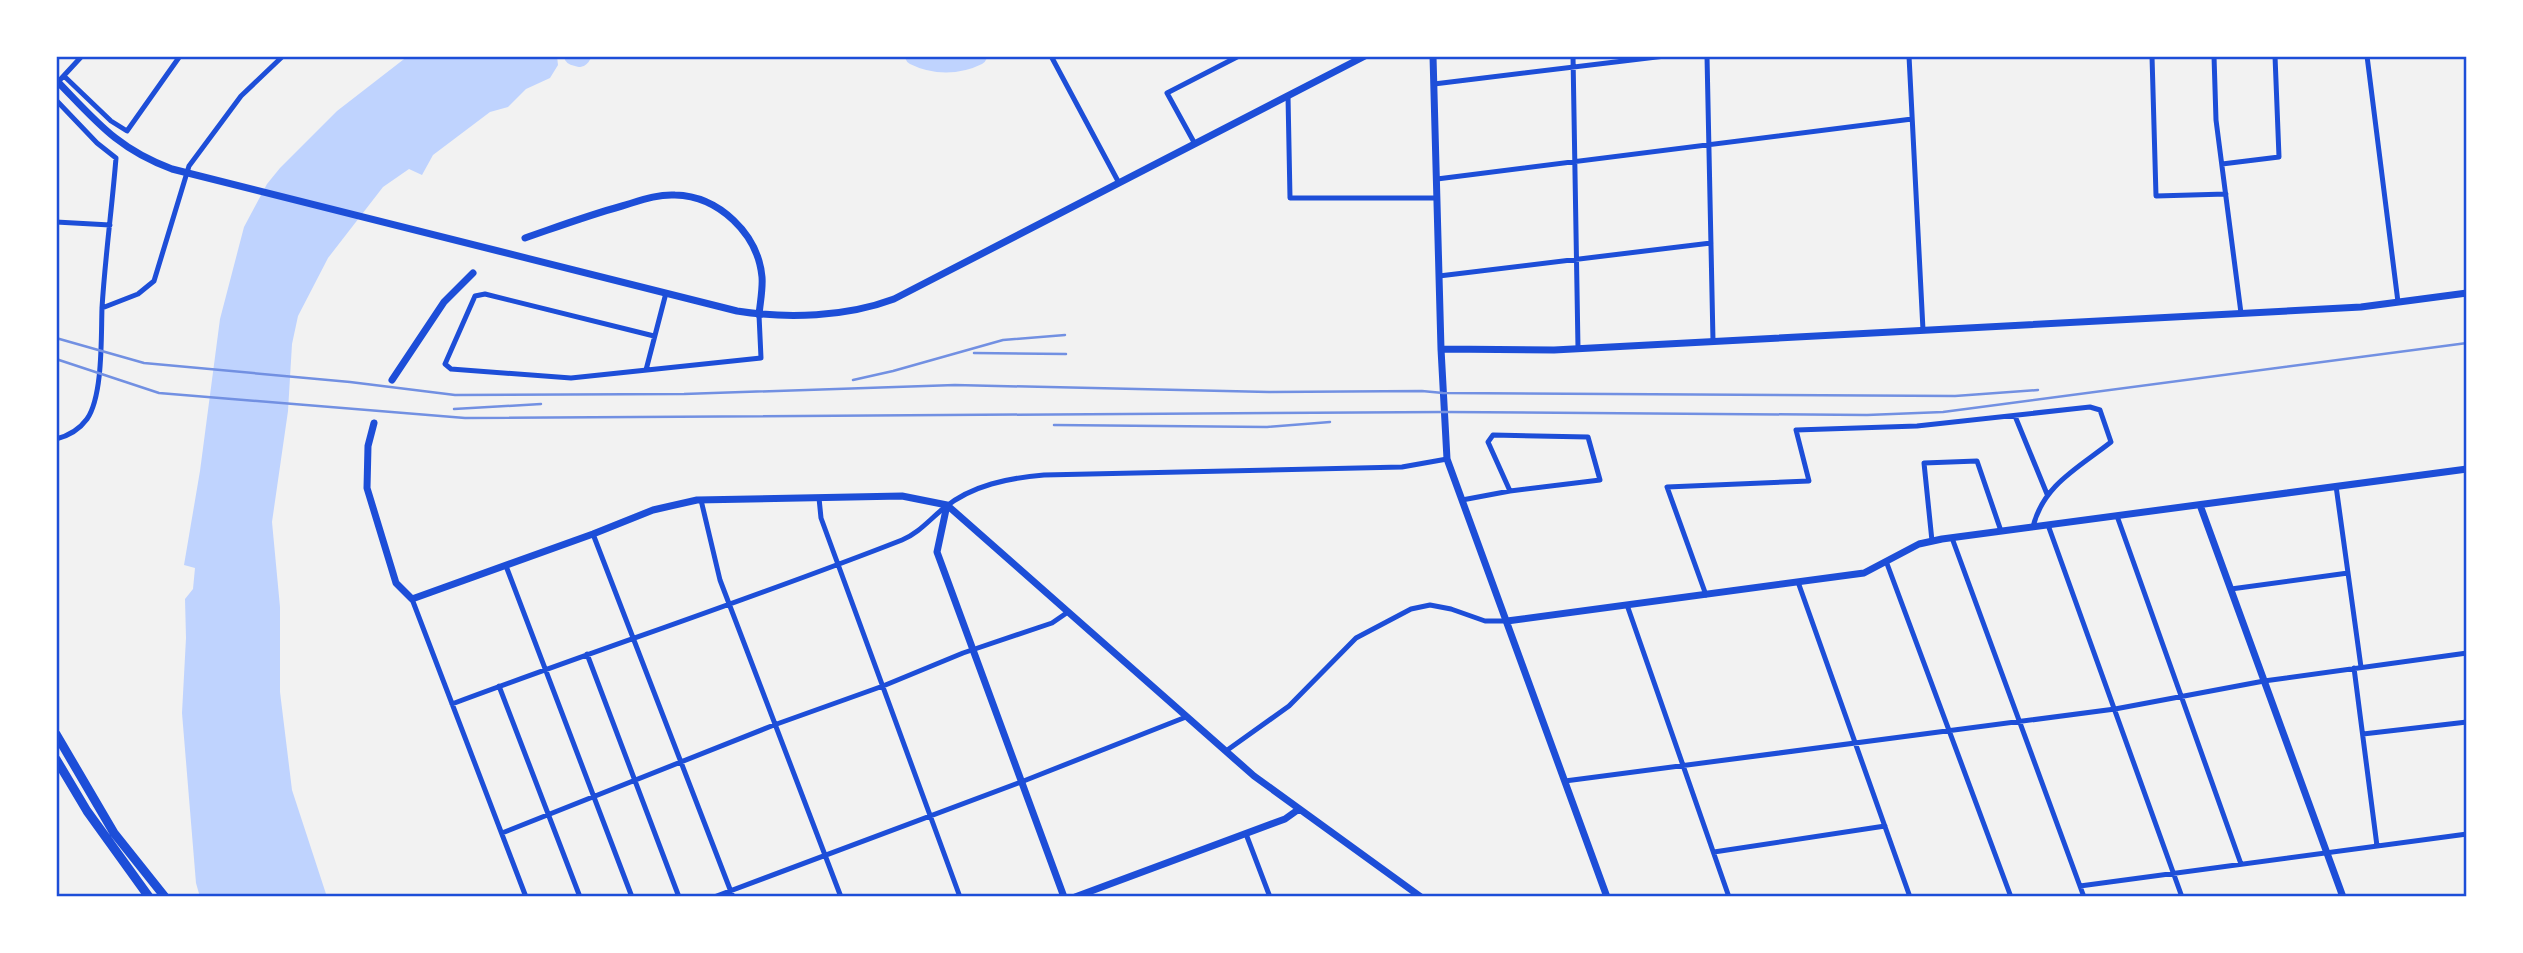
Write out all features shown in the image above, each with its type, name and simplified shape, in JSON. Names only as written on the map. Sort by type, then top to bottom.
[{"type":"highway","points":[[56,734],[114,833],[165,897]]},
{"type":"highway","points":[[56,759],[107,841],[149,897]]},
{"type":"street","points":[[56,91],[59,80],[82,56]]},
{"type":"street","points":[[59,80],[127,131],[180,56]]},
{"type":"street","points":[[102,308],[138,294],[154,281],[186,173],[241,96],[283,56]]},
{"type":"street","points":[[1051,56],[1119,183]]},
{"type":"street","points":[[1195,144],[1167,93],[1239,56]]},
{"type":"street","points":[[1433,56],[1441,349],[1447,459],[1607,897]]},
{"type":"street","points":[[1573,56],[1578,348]]},
{"type":"street","points":[[1434,84],[1665,56]]},
{"type":"street","points":[[1707,56],[1713,341]]},
{"type":"street","points":[[1909,56],[1923,330]]},
{"type":"street","points":[[2152,56],[2156,196],[2226,194]]},
{"type":"street","points":[[2214,56],[2216,120],[2241,313]]},
{"type":"street","points":[[2222,164],[2279,157],[2275,56]]},
{"type":"street","points":[[2367,56],[2398,302]]},
{"type":"street","points":[[59,80],[115,140],[151,162],[212,180],[666,293],[759,315],[797,315],[873,307],[894,299],[1361,57]]},
{"type":"street","points":[[1288,96],[1290,198],[1437,198]]},
{"type":"street","points":[[56,100],[97,143],[116,158],[102,308],[101,353],[92,406],[87,420],[71,435],[56,439]]},
{"type":"street","points":[[1437,179],[1912,120]]},
{"type":"street","points":[[524,238],[652,197],[677,195],[703,201],[729,215],[747,235],[758,258],[762,278],[759,315],[761,358],[571,377],[451,369],[445,364],[475,296],[485,294],[654,336]]},
{"type":"street","points":[[56,222],[110,225]]},
{"type":"street","points":[[1439,276],[1711,243]]},
{"type":"street","points":[[392,380],[444,302],[473,272]]},
{"type":"street","points":[[646,370],[666,293]]},
{"type":"street","points":[[1441,349],[1578,348],[2361,307],[2467,293]]},
{"type":"street","points":[[1706,595],[1667,487],[1810,481],[1796,430],[1917,426],[2090,407],[2100,410],[2111,442],[2047,494],[2037,508],[2032,527]]},
{"type":"street","points":[[2015,415],[2047,494]]},
{"type":"street","points":[[374,423],[368,446],[367,488],[396,583],[412,599],[526,897]]},
{"type":"street","points":[[1462,500],[1600,480],[1588,437],[1493,435],[1488,442],[1510,491]]},
{"type":"street","points":[[452,704],[913,536],[947,505],[989,483],[1032,476],[1402,467],[1447,459]]},
{"type":"street","points":[[1932,541],[1924,463],[1977,461],[2001,531]]},
{"type":"street","points":[[1226,751],[1295,701],[1356,638],[1399,615],[1430,605],[1485,621],[1507,621],[1706,595],[1864,573],[1919,544],[1932,541],[2467,469]]},
{"type":"street","points":[[2336,486],[2348,573],[2362,734],[2377,846]]},
{"type":"street","points":[[412,599],[653,510],[701,500],[902,496],[947,505],[1254,776],[1418,896]]},
{"type":"street","points":[[819,498],[821,518],[960,897]]},
{"type":"street","points":[[701,500],[720,580],[841,897]]},
{"type":"street","points":[[947,505],[937,552],[1064,897]]},
{"type":"street","points":[[2200,505],[2343,897]]},
{"type":"street","points":[[2117,516],[2241,864]]},
{"type":"street","points":[[2048,525],[2182,897]]},
{"type":"street","points":[[593,534],[731,894]]},
{"type":"street","points":[[1952,538],[2084,897]]},
{"type":"street","points":[[1886,561],[2011,897]]},
{"type":"street","points":[[506,566],[632,897]]},
{"type":"street","points":[[2231,589],[2348,573]]},
{"type":"street","points":[[1798,582],[1910,897]]},
{"type":"street","points":[[1628,605],[1729,897]]},
{"type":"street","points":[[502,833],[774,725],[1052,623],[1068,612]]},
{"type":"street","points":[[1565,781],[2115,709],[2264,681],[2467,653]]},
{"type":"street","points":[[587,654],[679,897]]},
{"type":"street","points":[[499,686],[580,897]]},
{"type":"street","points":[[714,897],[731,894],[1186,717]]},
{"type":"street","points":[[2362,734],[2467,722]]},
{"type":"street","points":[[1075,897],[1285,819],[1298,809]]},
{"type":"street","points":[[1714,852],[1885,826]]},
{"type":"street","points":[[1245,834],[1270,897]]},
{"type":"street","points":[[2080,886],[2467,834]]},
{"type":"water","points":[[408,56],[557,56],[558,65],[550,78],[526,89],[508,107],[490,112],[433,155],[422,175],[409,169],[383,187],[328,258],[298,316],[292,344],[288,411],[272,522],[280,607],[280,692],[292,790],[327,897],[200,897],[196,883],[182,713],[185,599],[193,589],[195,568],[184,565],[200,471],[220,319],[244,227],[267,184],[337,111]]},
{"type":"waterway","points":[[573,56],[582,56]]},
{"type":"waterway","points":[[914,56],[946,64],[978,56]]},
{"type":"railway","points":[[853,380],[1003,340],[1065,335]]},
{"type":"railway","points":[[56,338],[144,363],[350,382],[455,395],[684,394],[955,385],[1269,392],[1955,396],[2038,390]]},
{"type":"railway","points":[[56,359],[159,393],[465,418],[1445,412],[1867,415],[1943,412],[2467,343]]},
{"type":"railway","points":[[974,353],[1066,354]]},
{"type":"railway","points":[[454,409],[541,404]]},
{"type":"railway","points":[[1054,425],[1267,427],[1330,422]]}]
